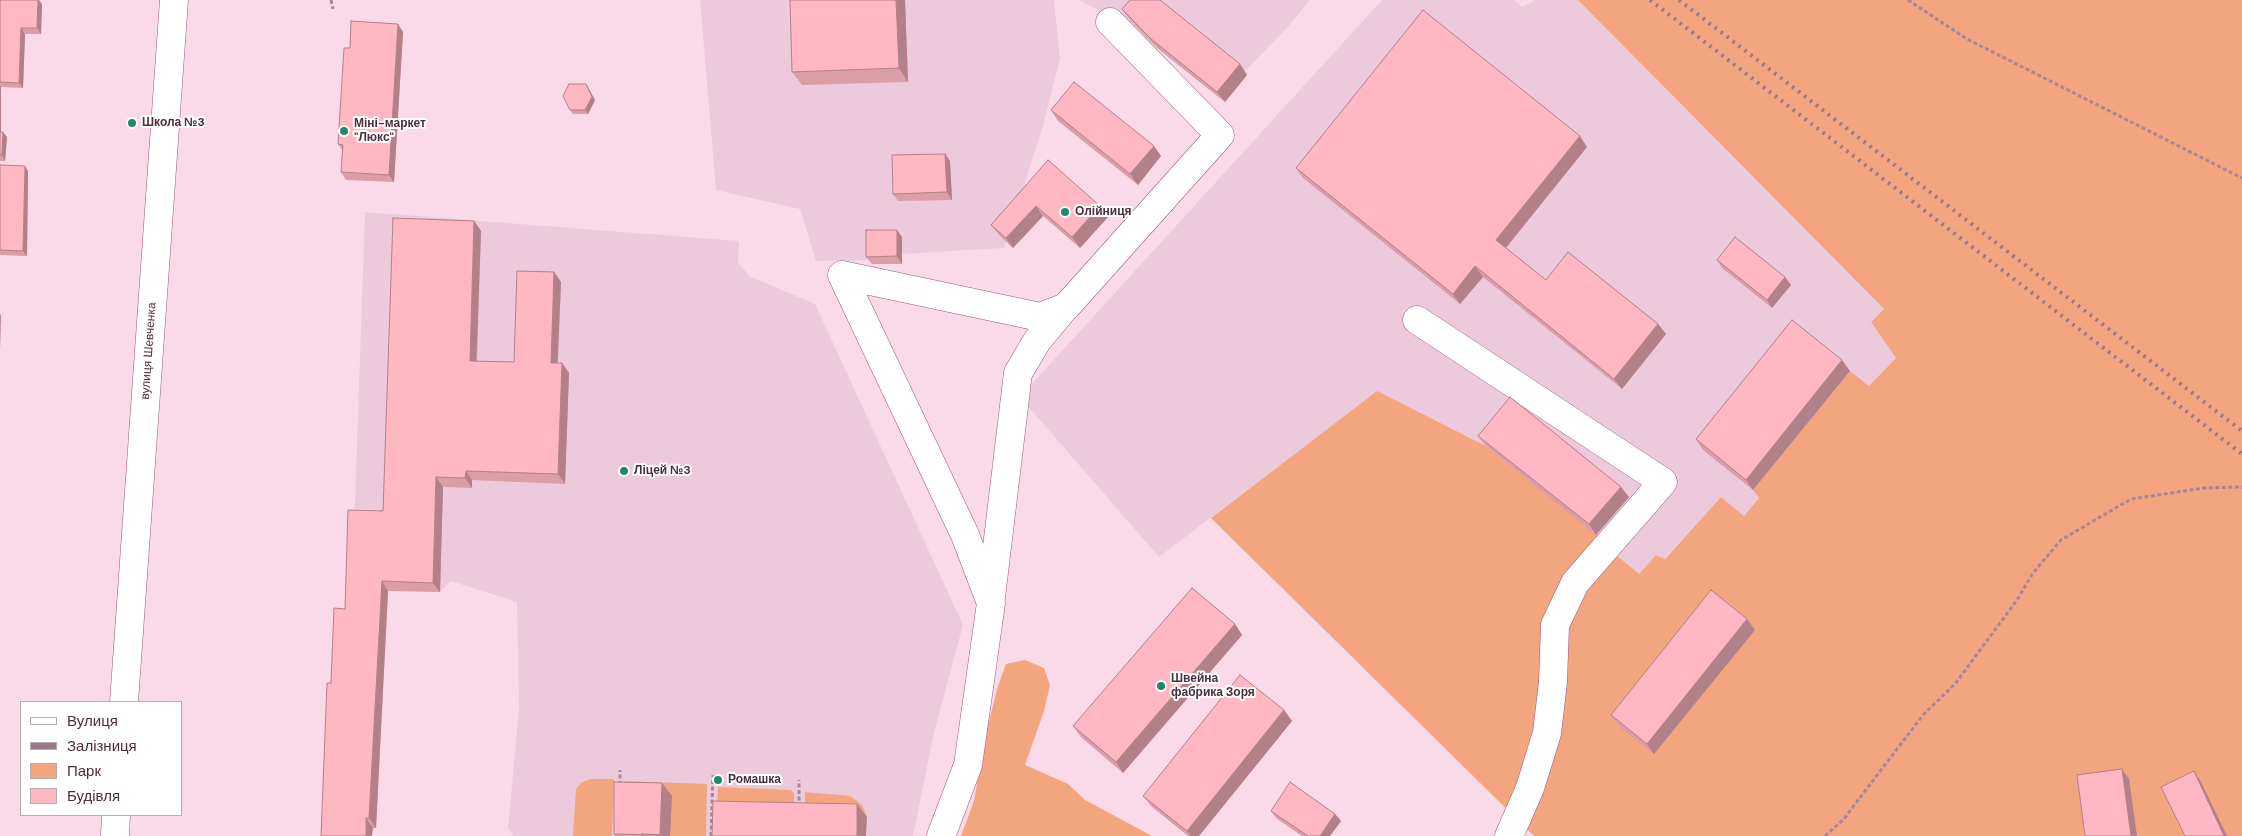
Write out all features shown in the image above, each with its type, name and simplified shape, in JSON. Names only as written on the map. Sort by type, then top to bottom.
[{"type":"street","name":"вулиця Шевченка","points":[[124,701],[174,0]]},
{"type":"street","points":[[941,836],[968,765],[1018,373],[1038,341],[1066,307],[1220,135],[1110,22]]},
{"type":"street","points":[[990,603],[965,535],[842,275],[1040,317],[1066,307]]},
{"type":"street","points":[[1416,320],[1663,482],[1575,583],[1555,625],[1553,682],[1547,733],[1530,788],[1509,836]]},
{"type":"street","points":[[115,836],[116,816]]},
{"type":"path","points":[[331,0],[333,9]]},
{"type":"path","points":[[1908,0],[1967,39],[2242,178]]},
{"type":"path","points":[[1824,836],[1842,820],[1923,715],[1955,684],[2017,600],[2033,573],[2061,540],[2131,499],[2204,488],[2242,487]]},
{"type":"path","points":[[620,770],[620,789]]},
{"type":"path","points":[[711,836],[713,775]]},
{"type":"path","points":[[799,816],[800,780]]},
{"type":"shaded area","points":[[700,0],[1054,0],[1060,59],[1042,129],[1004,248],[902,254],[902,264],[872,264],[871,260],[816,261],[800,209],[716,190]]},
{"type":"shaded area","points":[[1078,0],[1310,0],[1287,28],[1244,72],[1247,75],[1225,102],[1127,24]]},
{"type":"shaded area","points":[[1382,0],[1514,0],[1522,7],[1535,0],[1578,0],[1884,309],[1871,322],[1896,358],[1869,386],[1850,371],[1754,490],[1759,498],[1744,516],[1721,497],[1664,559],[1656,555],[1639,574],[1614,553],[1616,550],[1486,446],[1377,391],[1159,557],[1020,397]]},
{"type":"shaded area","name":"Ліцей №3","points":[[365,212],[739,241],[738,262],[749,276],[815,304],[963,625],[934,733],[913,836],[513,836],[508,828],[519,709],[517,602],[451,581],[440,592],[352,589]]},
{"type":"green space","points":[[1578,0],[2242,0],[2242,836],[1534,836],[1211,518],[1377,391],[1486,446],[1616,550],[1614,553],[1639,574],[1656,555],[1665,559],[1721,497],[1744,516],[1759,498],[1753,490],[1850,371],[1869,386],[1896,358],[1871,322],[1884,309]]},
{"type":"green space","points":[[1025,660],[1044,668],[1050,685],[1044,711],[1025,765],[1068,784],[1085,800],[1152,836],[961,836],[974,801],[985,738],[997,689],[1006,664]]},
{"type":"green space","points":[[591,779],[614,779],[612,836],[573,836],[576,789],[582,782]]},
{"type":"green space","points":[[624,781],[707,784],[706,836],[670,836],[623,795]]},
{"type":"green space","points":[[718,787],[791,790],[794,794],[794,816],[716,836]]},
{"type":"green space","points":[[805,792],[850,796],[862,805],[867,817],[805,816]]},
{"type":"building","points":[[0,0],[38,0],[37,28],[21,28],[19,83],[0,82]]},
{"type":"building","points":[[790,0],[896,0],[899,68],[792,72]]},
{"type":"building","points":[[1130,0],[1160,0],[1240,64],[1217,92],[1150,38],[1122,9]]},
{"type":"building","points":[[1423,10],[1580,136],[1496,240],[1546,280],[1568,252],[1658,324],[1614,379],[1475,266],[1453,294],[1296,168]]},
{"type":"building","points":[[351,21],[398,24],[389,175],[341,172],[343,145],[338,144],[344,48],[350,48]]},
{"type":"building","points":[[1074,82],[1154,146],[1130,174],[1051,110]]},
{"type":"building","points":[[569,84],[586,84],[592,97],[585,110],[570,110],[563,96]]},
{"type":"building","points":[[0,132],[3,132],[2,155],[0,155]]},
{"type":"building","points":[[945,154],[947,192],[893,194],[892,155]]},
{"type":"building","points":[[1048,160],[1100,206],[1072,237],[1036,206],[1006,238],[991,225]]},
{"type":"building","points":[[0,165],[25,166],[23,251],[0,250]]},
{"type":"building","points":[[393,218],[474,221],[470,361],[514,362],[517,271],[554,272],[551,363],[562,363],[558,474],[466,471],[465,478],[436,477],[433,583],[382,581],[369,818],[366,818],[366,836],[321,836],[327,683],[331,683],[334,608],[345,609],[348,510],[383,511]]},
{"type":"building","points":[[866,230],[897,230],[897,256],[866,257]]},
{"type":"building","points":[[1735,237],[1785,277],[1767,300],[1717,260]]},
{"type":"building","points":[[1792,320],[1842,360],[1746,480],[1696,439]]},
{"type":"building","points":[[1510,397],[1621,487],[1589,524],[1478,436]]},
{"type":"building","name":"Швейна фабрика Зоря","points":[[1192,588],[1235,624],[1116,762],[1073,726]]},
{"type":"building","points":[[1711,590],[1747,619],[1647,744],[1611,715]]},
{"type":"building","points":[[1240,675],[1284,710],[1187,831],[1143,796]]},
{"type":"building","points":[[2122,769],[2131,836],[2085,836],[2077,775]]},
{"type":"building","points":[[2194,771],[2224,836],[2185,836],[2161,787]]},
{"type":"building","points":[[614,782],[662,783],[660,835],[614,834]]},
{"type":"building","points":[[1290,782],[1335,814],[1320,836],[1308,836],[1271,811]]},
{"type":"building","points":[[713,801],[857,804],[857,836],[712,836]]},
{"type":"building","points":[[642,834],[664,835],[664,836],[642,836]]},
{"type":"railway","points":[[1650,0],[2242,454]]},
{"type":"railway","points":[[1679,0],[2242,431]]},
{"type":"place","name":"Школа №3","points":[[132,123]]},
{"type":"place","name":"Міні-маркет \"Люкс\"","points":[[344,131]]},
{"type":"place","name":"Олійниця","points":[[1065,212]]},
{"type":"place","name":"Ліцей №3","points":[[624,471]]},
{"type":"place","name":"Швейна фабрика Зоря","points":[[1161,686]]},
{"type":"place","name":"Ромашка","points":[[718,780]]}]
